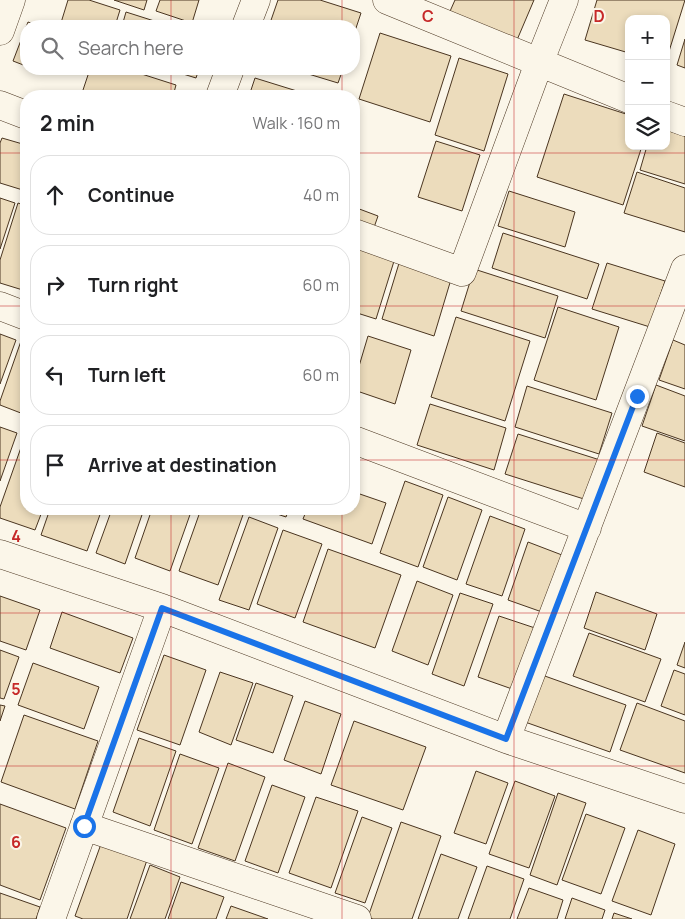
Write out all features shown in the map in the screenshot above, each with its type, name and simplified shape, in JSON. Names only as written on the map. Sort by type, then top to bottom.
[{"type":"street","points":[[0,31],[11,0]]},
{"type":"street","points":[[248,20],[256,0]]},
{"type":"street","points":[[387,0],[625,97]]},
{"type":"street","points":[[360,235],[462,272],[564,0]]},
{"type":"street","points":[[222,90],[228,75]]},
{"type":"street","points":[[0,105],[20,113]]},
{"type":"street","points":[[670,116],[685,122]]},
{"type":"street","points":[[506,739],[685,269]]},
{"type":"street","points":[[0,306],[20,314]]},
{"type":"street","points":[[360,442],[587,528]]},
{"type":"street","points":[[0,554],[162,608],[506,739],[685,799]]},
{"type":"street","points":[[51,919],[162,608]]},
{"type":"street","points":[[84,826],[357,919]]},
{"type":"building","points":[[68,0],[89,0],[120,10],[117,20],[62,20]]},
{"type":"building","points":[[114,0],[147,0],[144,10]]},
{"type":"building","points":[[160,0],[199,0],[193,20],[183,20],[156,11]]},
{"type":"building","points":[[278,0],[320,0],[361,13],[359,20],[271,20]]},
{"type":"building","points":[[455,0],[534,0],[514,47],[447,18]]},
{"type":"building","points":[[597,0],[685,0],[670,48],[670,15],[625,15],[625,52],[585,40]]},
{"type":"building","points":[[126,12],[151,20],[124,20]]},
{"type":"building","points":[[380,33],[451,56],[430,122],[360,99]]},
{"type":"building","points":[[685,39],[685,68],[677,65]]},
{"type":"building","points":[[20,43],[20,64],[13,61]]},
{"type":"building","points":[[459,58],[508,74],[484,151],[435,135]]},
{"type":"building","points":[[88,75],[145,75],[176,85],[175,90],[83,90]]},
{"type":"building","points":[[186,75],[197,75],[196,78]]},
{"type":"building","points":[[312,75],[341,75],[338,83]]},
{"type":"building","points":[[255,78],[294,90],[251,90]]},
{"type":"building","points":[[564,94],[625,114],[625,150],[641,150],[623,205],[537,177]]},
{"type":"building","points":[[670,131],[685,136],[685,184],[640,170],[646,150],[670,150]]},
{"type":"building","points":[[2,138],[20,143],[20,189],[0,183],[0,143]]},
{"type":"building","points":[[436,141],[480,155],[462,211],[418,197]]},
{"type":"building","points":[[637,172],[685,188],[685,232],[624,213]]},
{"type":"building","points":[[509,191],[575,212],[565,247],[498,226]]},
{"type":"building","points":[[0,198],[15,203],[0,249]]},
{"type":"building","points":[[18,203],[20,204],[20,289],[0,283],[0,260]]},
{"type":"building","points":[[360,209],[378,216],[371,236],[360,232]]},
{"type":"building","points":[[503,233],[599,264],[587,299],[492,268]]},
{"type":"building","points":[[360,247],[395,258],[376,319],[360,314]]},
{"type":"building","points":[[400,260],[452,276],[434,336],[382,319]]},
{"type":"building","points":[[607,263],[665,281],[650,327],[592,309]]},
{"type":"building","points":[[474,269],[558,296],[545,338],[461,311]]},
{"type":"building","points":[[558,307],[619,327],[596,400],[534,380]]},
{"type":"building","points":[[456,317],[530,341],[505,421],[431,397]]},
{"type":"building","points":[[0,334],[16,340],[0,384]]},
{"type":"building","points":[[368,336],[411,350],[395,404],[360,392],[360,363]]},
{"type":"building","points":[[673,340],[685,345],[685,389],[659,380]]},
{"type":"building","points":[[20,344],[20,413],[0,405]]},
{"type":"building","points":[[656,385],[685,396],[685,441],[642,426]]},
{"type":"building","points":[[527,386],[612,413],[599,454],[515,427]]},
{"type":"building","points":[[430,404],[506,428],[494,470],[417,445]]},
{"type":"building","points":[[0,427],[17,433],[0,481]]},
{"type":"building","points":[[657,433],[685,443],[685,487],[644,472]]},
{"type":"building","points":[[518,434],[600,460],[587,500],[505,474]]},
{"type":"building","points":[[20,450],[20,515],[41,515],[35,530],[0,518],[0,507]]},
{"type":"building","points":[[405,481],[443,495],[418,567],[380,553]]},
{"type":"building","points":[[360,494],[386,503],[372,544],[303,519],[305,515],[360,515]]},
{"type":"building","points":[[448,497],[482,510],[457,580],[423,567]]},
{"type":"building","points":[[48,515],[100,515],[87,551],[41,535]]},
{"type":"building","points":[[110,515],[142,515],[125,564],[96,553]]},
{"type":"building","points":[[150,515],[190,515],[170,571],[135,558]]},
{"type":"building","points":[[199,515],[243,515],[218,585],[179,571]]},
{"type":"building","points":[[490,516],[525,529],[502,596],[466,584]]},
{"type":"building","points":[[249,517],[278,528],[249,610],[219,600]]},
{"type":"building","points":[[283,530],[322,544],[295,618],[257,604]]},
{"type":"building","points":[[528,542],[562,555],[542,612],[508,600]]},
{"type":"building","points":[[328,549],[401,575],[375,648],[303,622]]},
{"type":"building","points":[[417,581],[453,595],[428,665],[392,651]]},
{"type":"building","points":[[596,592],[657,614],[645,650],[584,628]]},
{"type":"building","points":[[460,593],[493,604],[464,686],[432,674]]},
{"type":"building","points":[[0,596],[40,610],[26,650],[0,641]]},
{"type":"building","points":[[62,612],[133,638],[120,673],[50,648]]},
{"type":"building","points":[[499,616],[538,629],[515,690],[478,677]]},
{"type":"building","points":[[589,633],[661,659],[645,702],[573,676]]},
{"type":"building","points":[[685,642],[685,668],[677,665]]},
{"type":"building","points":[[0,650],[19,657],[4,699],[0,698]]},
{"type":"building","points":[[164,655],[206,670],[180,745],[137,730]]},
{"type":"building","points":[[33,663],[99,687],[84,729],[18,705]]},
{"type":"building","points":[[674,670],[685,674],[685,715],[661,706]]},
{"type":"building","points":[[220,672],[253,683],[231,745],[199,732]]},
{"type":"building","points":[[542,675],[626,705],[610,752],[525,722]]},
{"type":"building","points":[[256,683],[293,696],[273,753],[236,740]]},
{"type":"building","points":[[305,701],[341,714],[321,774],[284,760]]},
{"type":"building","points":[[637,703],[685,721],[685,773],[620,750]]},
{"type":"building","points":[[0,705],[5,706],[0,721]]},
{"type":"building","points":[[24,715],[98,741],[75,809],[1,782]]},
{"type":"building","points":[[354,721],[426,747],[403,810],[331,785]]},
{"type":"building","points":[[139,738],[176,751],[150,826],[113,812]]},
{"type":"building","points":[[180,754],[219,768],[192,844],[154,830]]},
{"type":"building","points":[[228,763],[265,777],[235,861],[198,848]]},
{"type":"building","points":[[476,771],[508,783],[486,844],[454,833]]},
{"type":"building","points":[[515,781],[555,796],[529,868],[489,854]]},
{"type":"building","points":[[272,785],[305,797],[278,873],[245,861]]},
{"type":"building","points":[[558,793],[586,803],[557,885],[530,875]]},
{"type":"building","points":[[316,797],[358,811],[331,888],[289,873]]},
{"type":"building","points":[[0,804],[66,828],[40,900],[0,885]]},
{"type":"building","points":[[586,814],[625,828],[601,894],[562,880]]},
{"type":"building","points":[[362,817],[392,828],[365,903],[335,893]]},
{"type":"building","points":[[401,822],[441,836],[412,919],[373,919],[368,917]]},
{"type":"building","points":[[638,830],[675,844],[651,915],[612,901]]},
{"type":"building","points":[[101,844],[147,860],[127,919],[83,919],[75,916]]},
{"type":"building","points":[[441,854],[477,867],[458,919],[418,919]]},
{"type":"building","points":[[150,865],[180,877],[165,919],[130,919]]},
{"type":"building","points":[[487,866],[524,879],[510,919],[468,919]]},
{"type":"building","points":[[181,882],[224,897],[216,919],[168,919]]},
{"type":"building","points":[[529,888],[563,900],[557,919],[517,919]]},
{"type":"building","points":[[0,893],[40,907],[36,919],[0,919]]},
{"type":"building","points":[[572,898],[605,910],[602,919],[565,919]]},
{"type":"building","points":[[231,906],[268,919],[226,919]]},
{"type":"building","points":[[614,913],[632,919],[612,919]]},
{"type":"route","points":[[84,826],[162,608],[506,739],[637,396]]}]
